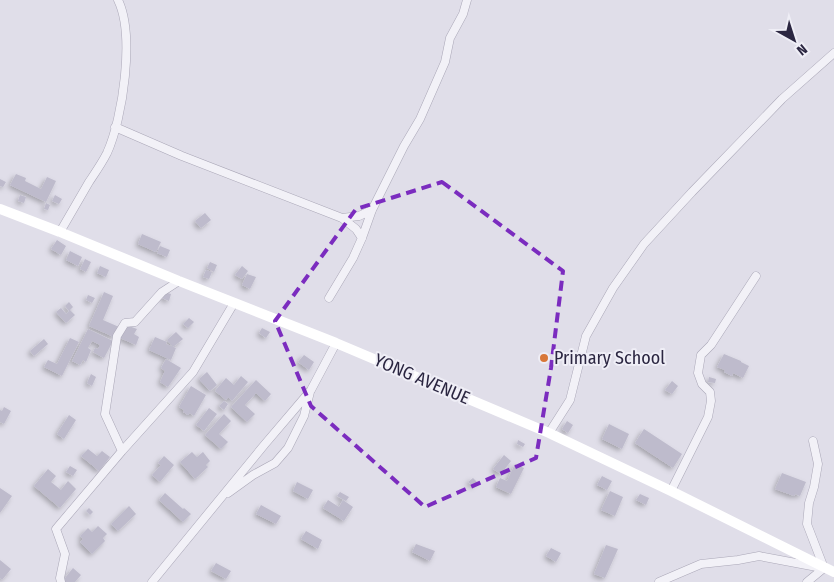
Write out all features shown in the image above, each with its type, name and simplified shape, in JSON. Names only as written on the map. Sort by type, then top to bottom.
[{"type":"street","points":[[60,232],[107,152],[121,108],[126,51],[122,8],[118,0]]},
{"type":"street","points":[[330,298],[350,263],[372,210],[404,146],[420,119],[445,62],[450,38],[468,0]]},
{"type":"street","points":[[549,433],[570,400],[586,336],[613,288],[644,244],[782,98],[834,53]]},
{"type":"street","points":[[115,127],[182,156],[342,218],[356,229],[362,238]]},
{"type":"street","name":"YONG AVENUE","points":[[0,209],[336,343],[549,433],[834,572]]},
{"type":"street","points":[[342,218],[359,216],[372,210]]},
{"type":"street","points":[[671,491],[708,417],[711,401],[710,392],[702,384],[698,373],[701,355],[712,345],[756,276]]},
{"type":"street","points":[[122,451],[105,414],[117,336],[124,323],[135,322],[162,292],[179,281]]},
{"type":"street","points":[[61,582],[60,578],[65,554],[56,529],[122,451],[193,372],[234,302]]},
{"type":"street","points":[[152,582],[311,390],[336,343]]},
{"type":"street","points":[[220,500],[253,475],[275,463],[288,448],[304,416],[311,390]]},
{"type":"street","points":[[814,441],[818,464],[809,503],[807,524],[824,568]]},
{"type":"street","points":[[659,582],[701,564],[758,556],[824,568]]},
{"type":"street","points":[[807,582],[824,568]]},
{"type":"highlighted area","points":[[442,182],[563,271],[551,368],[536,458],[425,507],[311,406],[275,321],[356,209]]},
{"type":"building","points":[[16,174],[26,178],[25,181],[41,189],[47,177],[56,181],[46,202],[10,185]]},
{"type":"building","points":[[0,179],[6,182],[3,187],[0,186]]},
{"type":"building","points":[[20,195],[26,197],[24,203],[18,201]]},
{"type":"building","points":[[55,195],[62,199],[59,204],[52,201]]},
{"type":"building","points":[[46,203],[50,205],[48,210],[44,209]]},
{"type":"building","points":[[205,213],[211,220],[201,228],[195,221]]},
{"type":"building","points":[[142,234],[161,242],[156,252],[138,244]]},
{"type":"building","points":[[57,240],[66,246],[61,255],[51,249]]},
{"type":"building","points":[[160,246],[170,250],[167,257],[157,253]]},
{"type":"building","points":[[70,251],[82,257],[78,266],[66,260]]},
{"type":"building","points":[[85,259],[91,262],[86,272],[80,269]]},
{"type":"building","points":[[210,262],[217,265],[214,272],[207,268]]},
{"type":"building","points":[[100,266],[109,270],[106,277],[97,273]]},
{"type":"building","points":[[242,266],[248,271],[242,279],[235,275]]},
{"type":"building","points":[[206,270],[212,272],[209,279],[203,277]]},
{"type":"building","points":[[247,274],[256,277],[250,289],[242,285]]},
{"type":"building","points":[[104,292],[113,296],[103,320],[119,327],[114,337],[89,326]]},
{"type":"building","points":[[164,292],[171,294],[169,301],[162,298]]},
{"type":"building","points":[[88,295],[95,298],[92,303],[86,300]]},
{"type":"building","points":[[69,302],[73,307],[69,311],[65,306]]},
{"type":"building","points":[[61,308],[66,314],[70,310],[75,315],[66,323],[56,312]]},
{"type":"building","points":[[189,318],[194,322],[188,328],[183,324]]},
{"type":"building","points":[[126,325],[137,329],[134,334],[139,337],[136,345],[120,338]]},
{"type":"building","points":[[262,328],[270,332],[266,338],[259,333]]},
{"type":"building","points":[[88,329],[113,341],[104,358],[93,352],[100,345],[92,341],[88,348],[91,350],[86,362],[83,360],[80,365],[72,361]]},
{"type":"building","points":[[176,332],[183,339],[173,347],[167,340]]},
{"type":"building","points":[[155,337],[176,348],[171,360],[149,350]]},
{"type":"building","points":[[70,338],[79,342],[62,376],[44,367],[48,360],[57,364]]},
{"type":"building","points":[[44,339],[48,344],[34,356],[30,351]]},
{"type":"building","points":[[724,354],[749,366],[743,378],[733,373],[732,376],[724,372],[725,370],[717,367]]},
{"type":"building","points":[[304,355],[314,362],[309,370],[298,362]]},
{"type":"building","points":[[166,359],[181,368],[168,387],[160,382],[165,371],[161,368]]},
{"type":"building","points":[[207,372],[217,385],[210,391],[199,379]]},
{"type":"building","points":[[91,374],[96,377],[92,386],[87,383]]},
{"type":"building","points":[[241,376],[248,382],[232,401],[228,397],[226,400],[215,391],[226,378],[234,385]]},
{"type":"building","points":[[709,377],[716,379],[715,383],[708,382]]},
{"type":"building","points":[[256,380],[271,394],[265,401],[256,393],[245,405],[255,414],[247,422],[231,407]]},
{"type":"building","points":[[672,381],[678,386],[672,394],[665,390]]},
{"type":"building","points":[[191,386],[206,395],[194,416],[183,412],[184,410],[179,407]]},
{"type":"building","points":[[224,401],[228,404],[224,410],[219,406]]},
{"type":"building","points":[[4,407],[11,411],[4,424],[0,422],[0,410],[2,411]]},
{"type":"building","points":[[209,408],[217,414],[204,431],[196,425]]},
{"type":"building","points":[[224,414],[231,421],[219,434],[228,442],[221,449],[205,435]]},
{"type":"building","points":[[69,415],[76,420],[64,439],[57,434]]},
{"type":"building","points":[[567,421],[573,425],[568,433],[562,429]]},
{"type":"building","points":[[609,424],[629,434],[622,449],[602,439]]},
{"type":"building","points":[[644,429],[682,454],[673,468],[635,443]]},
{"type":"building","points":[[518,440],[525,444],[523,447],[517,444]]},
{"type":"building","points":[[88,449],[97,456],[102,451],[110,457],[99,471],[81,456]]},
{"type":"building","points":[[192,452],[197,457],[203,452],[210,461],[206,465],[208,467],[195,479],[180,462]]},
{"type":"building","points":[[504,455],[511,461],[501,474],[493,469]]},
{"type":"building","points":[[164,456],[174,465],[160,482],[152,475],[161,465],[158,463]]},
{"type":"building","points":[[515,464],[524,468],[511,494],[496,487],[500,478],[507,481]]},
{"type":"building","points":[[70,466],[77,470],[73,476],[66,472]]},
{"type":"building","points":[[48,469],[56,476],[51,482],[61,490],[68,481],[76,489],[60,508],[34,486]]},
{"type":"building","points":[[782,473],[806,482],[800,496],[795,494],[794,496],[775,489]]},
{"type":"building","points":[[602,476],[612,481],[607,490],[597,485]]},
{"type":"building","points":[[473,478],[477,482],[473,486],[468,482]]},
{"type":"building","points":[[297,482],[313,490],[308,499],[293,491]]},
{"type":"building","points":[[0,488],[12,496],[0,513]]},
{"type":"building","points":[[610,491],[623,497],[615,516],[601,510]]},
{"type":"building","points":[[340,492],[349,497],[346,501],[337,496]]},
{"type":"building","points":[[165,493],[191,514],[183,522],[159,500]]},
{"type":"building","points":[[640,494],[649,498],[646,505],[636,500]]},
{"type":"building","points":[[328,500],[339,507],[343,500],[353,507],[344,521],[323,508]]},
{"type":"building","points":[[261,505],[281,516],[276,524],[256,514]]},
{"type":"building","points":[[129,506],[136,514],[118,531],[111,524]]},
{"type":"building","points":[[89,508],[93,512],[90,515],[86,511]]},
{"type":"building","points":[[98,526],[107,534],[103,538],[105,541],[92,554],[80,542],[83,539],[80,536],[88,528],[92,532]]},
{"type":"building","points":[[306,531],[322,540],[318,549],[301,539]]},
{"type":"building","points":[[416,544],[435,551],[430,561],[412,552]]},
{"type":"building","points":[[606,545],[618,549],[605,578],[594,574]]},
{"type":"building","points":[[551,548],[561,553],[556,562],[546,556]]},
{"type":"building","points":[[0,560],[11,569],[2,580],[0,578]]},
{"type":"building","points":[[216,563],[231,571],[226,579],[211,571]]},
{"type":"building","points":[[73,568],[81,575],[75,582],[62,582]]},
{"type":"place","name":"Primary School","points":[[544,358]]}]
